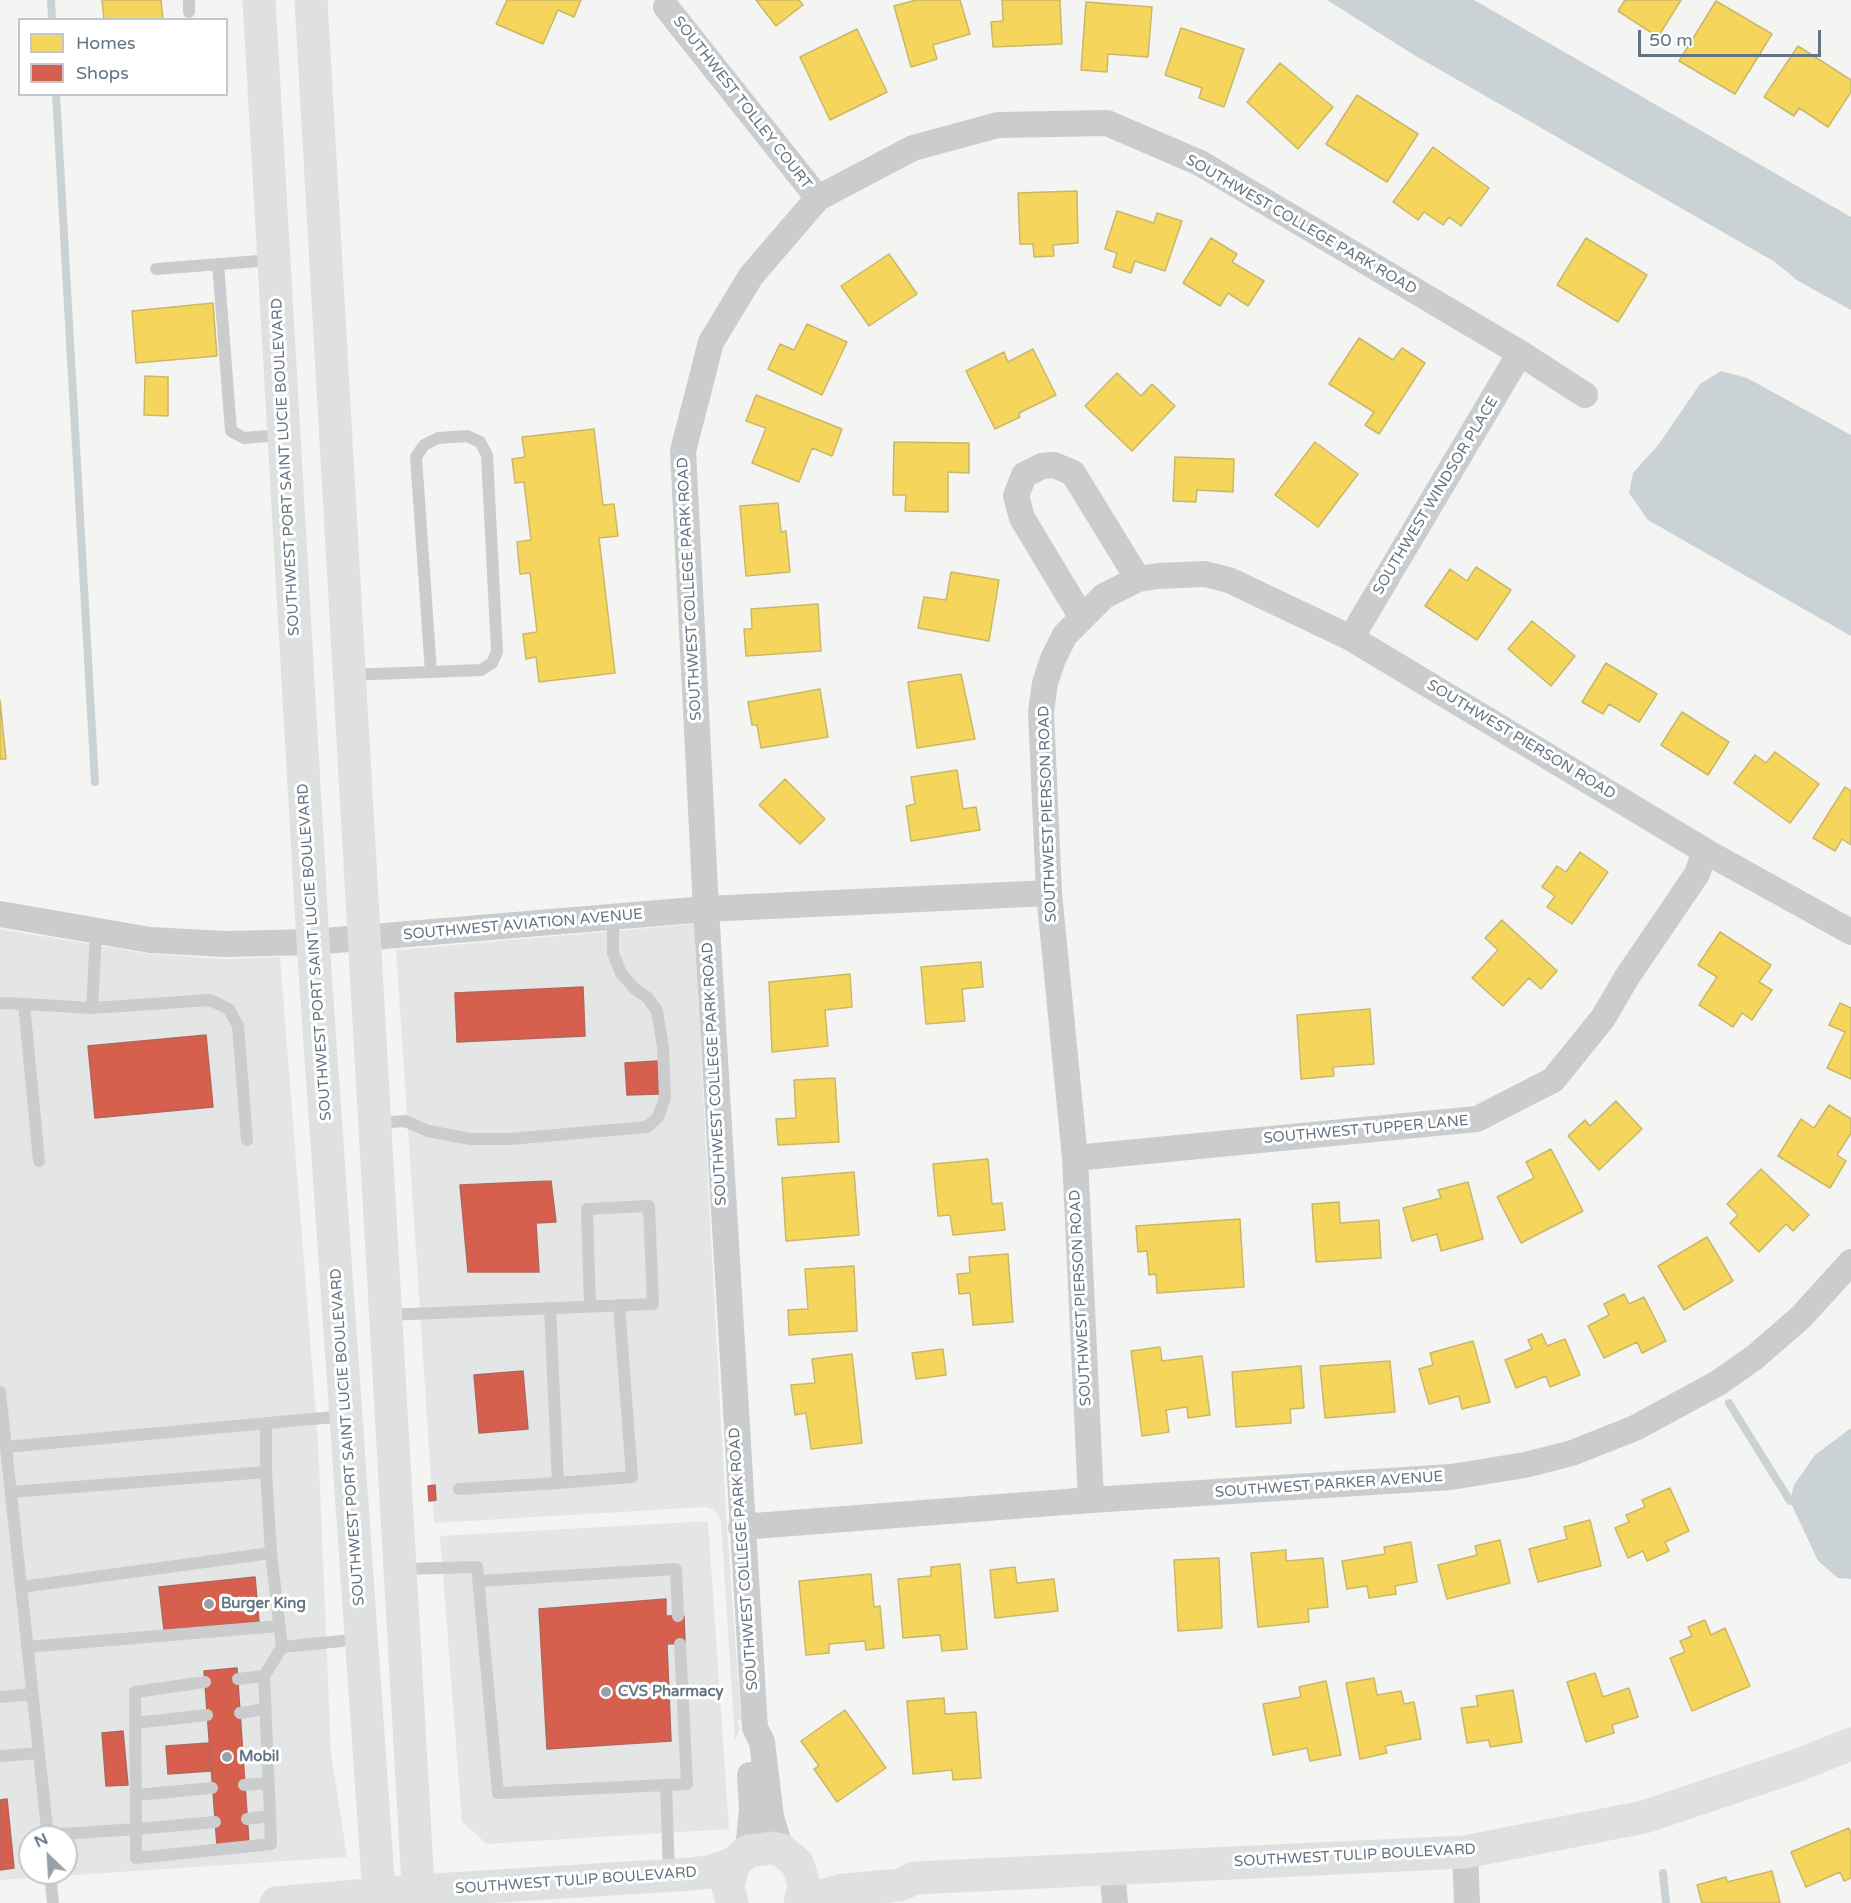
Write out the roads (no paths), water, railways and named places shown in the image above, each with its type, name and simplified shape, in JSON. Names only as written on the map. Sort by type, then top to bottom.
[{"type":"main road","name":"SOUTHWEST PORT SAINT LUCIE BOULEVARD","points":[[259,0],[314,942],[380,1898]]},
{"type":"main road","points":[[311,0],[362,938],[389,1122],[384,1315],[419,1897]]},
{"type":"main road","name":"SOUTHWEST TULIP BOULEVARD","points":[[800,1902],[844,1890],[900,1885],[915,1878],[1465,1852],[1644,1817],[1796,1766],[1851,1744]]},
{"type":"main road","name":"SOUTHWEST TULIP BOULEVARD","points":[[276,1903],[419,1897],[709,1872],[761,1848],[843,1871],[900,1872],[915,1878]]},
{"type":"main road","points":[[789,1857],[804,1886],[800,1902]]},
{"type":"main road","points":[[732,1903],[728,1887],[741,1858]]},
{"type":"street","name":"SOUTHWEST TOLLEY COURT","points":[[666,7],[818,198]]},
{"type":"street","name":"SOUTHWEST COLLEGE PARK ROAD","points":[[789,1857],[771,1817],[762,1742],[755,1728],[741,1527],[706,909],[683,451],[711,342],[752,276],[818,198],[913,148],[998,125],[1107,123],[1200,163],[1520,353],[1585,395]]},
{"type":"street","name":"SOUTHWEST WINDSOR PLACE","points":[[1351,638],[1520,353]]},
{"type":"street","points":[[1081,616],[1022,518],[1016,495],[1024,475],[1042,466],[1054,465],[1073,473],[1138,579]]},
{"type":"street","name":"SOUTHWEST PIERSON ROAD","points":[[1091,1500],[1075,1158],[1049,893],[1041,712],[1045,683],[1053,658],[1065,635],[1081,616],[1104,596],[1138,579],[1205,574],[1229,580],[1351,638],[1705,851],[1851,932]]},
{"type":"street","name":"SOUTHWEST TUPPER LANE","points":[[1075,1158],[1477,1119],[1553,1080],[1603,1018],[1627,977],[1697,874],[1705,851]]},
{"type":"street","name":"SOUTHWEST AVIATION AVENUE","points":[[0,914],[150,940],[225,944],[314,942],[706,909],[1049,893]]},
{"type":"street","name":"SOUTHWEST PARKER AVENUE","points":[[741,1527],[1091,1500],[1451,1477],[1525,1465],[1572,1453],[1635,1428],[1718,1383],[1755,1357],[1801,1317],[1851,1262]]},
{"type":"street","name":"SOUTHWEST COLLEGE PARK ROAD","points":[[741,1858],[752,1809],[748,1743],[755,1728]]},
{"type":"street","points":[[1465,1852],[1467,1903]]},
{"type":"street","points":[[1112,1868],[1115,1903]]},
{"type":"lane","points":[[156,269],[274,260]]},
{"type":"lane","points":[[218,264],[231,431],[244,438],[284,435]]},
{"type":"lane","points":[[348,675],[431,672],[481,670],[492,663],[497,652],[488,455],[480,442],[466,436],[438,438],[424,445],[416,456],[431,672]]},
{"type":"lane","points":[[389,1122],[470,1139],[510,1139],[647,1127],[658,1117],[664,1098],[663,1047],[657,1011],[648,998],[634,988],[621,973],[613,953],[613,917]]},
{"type":"lane","points":[[92,1008],[96,932]]},
{"type":"lane","points":[[0,1002],[92,1008],[210,1000],[229,1009],[238,1026],[247,1140]]},
{"type":"lane","points":[[24,1004],[39,1161]]},
{"type":"lane","points":[[384,1315],[653,1304],[649,1206],[587,1209],[590,1306]]},
{"type":"lane","points":[[459,1489],[632,1477],[619,1305]]},
{"type":"lane","points":[[550,1308],[558,1483]]},
{"type":"lane","points":[[0,1392],[47,1825]]},
{"type":"lane","points":[[6,1447],[346,1415]]},
{"type":"lane","points":[[205,1682],[135,1692],[136,1858],[271,1844],[264,1676],[282,1647],[271,1553],[266,1472],[266,1423]]},
{"type":"lane","points":[[11,1492],[266,1472]]},
{"type":"lane","points":[[21,1587],[271,1553]]},
{"type":"lane","points":[[398,1570],[477,1567],[498,1793],[687,1784],[680,1644]]},
{"type":"lane","points":[[479,1581],[676,1569],[678,1616]]},
{"type":"lane","points":[[27,1647],[279,1626]]},
{"type":"lane","points":[[282,1647],[362,1639]]},
{"type":"lane","points":[[238,1679],[264,1676]]},
{"type":"lane","points":[[0,1697],[33,1694]]},
{"type":"lane","points":[[240,1713],[266,1709]]},
{"type":"lane","points":[[135,1723],[207,1715]]},
{"type":"lane","points":[[0,1756],[39,1753]]},
{"type":"lane","points":[[244,1785],[269,1784]]},
{"type":"lane","points":[[666,1785],[669,1875]]},
{"type":"lane","points":[[136,1795],[212,1788]]},
{"type":"lane","points":[[247,1819],[270,1816]]},
{"type":"lane","points":[[78,1834],[214,1822]]},
{"type":"lane","points":[[51,1885],[53,1903]]},
{"type":"waterway","points":[[51,0],[52,18]]},
{"type":"waterway","points":[[56,96],[95,782]]},
{"type":"waterway","points":[[1729,1403],[1790,1501]]},
{"type":"waterway","points":[[1663,1873],[1666,1903]]},
{"type":"place","name":"Burger King","points":[[209,1604]]},
{"type":"place","name":"CVS Pharmacy","points":[[606,1692]]},
{"type":"place","name":"Mobil","points":[[227,1757]]}]
